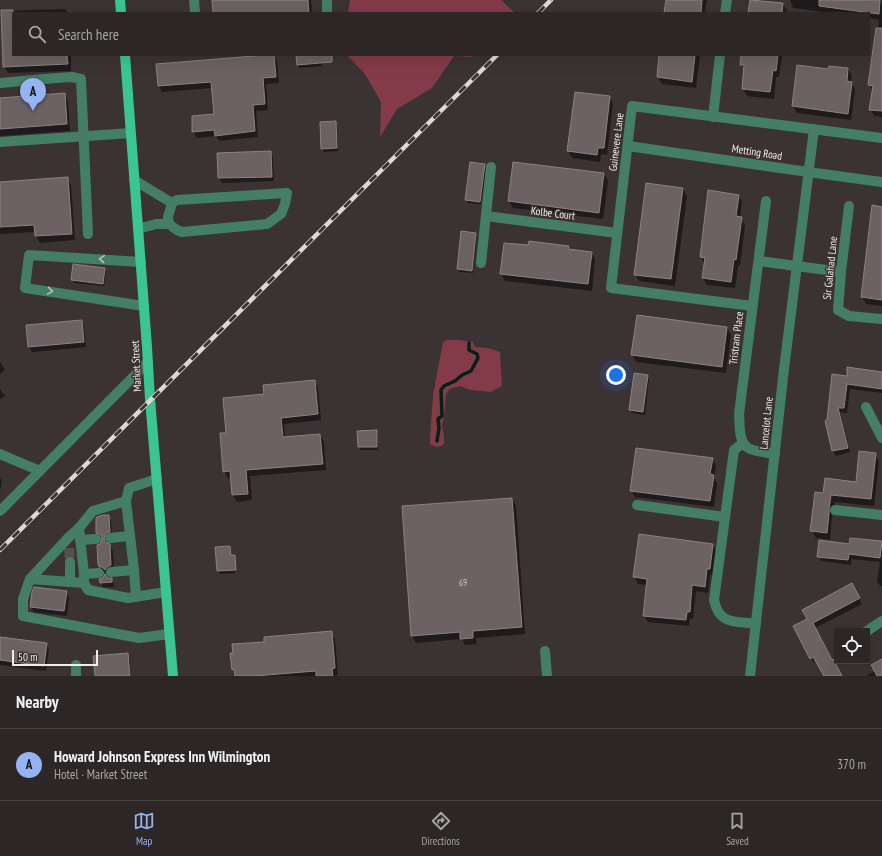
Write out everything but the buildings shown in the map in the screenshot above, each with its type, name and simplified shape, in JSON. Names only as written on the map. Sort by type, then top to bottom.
[{"type":"main road","points":[[120,0],[121,12]]},
{"type":"main road","name":"Market Street","points":[[125,56],[150,399],[173,676]]},
{"type":"street","points":[[194,0],[195,12]]},
{"type":"street","points":[[327,0],[327,12]]},
{"type":"street","points":[[725,12],[727,0]]},
{"type":"street","points":[[713,117],[720,56]]},
{"type":"street","points":[[0,83],[72,77],[81,79],[88,234]]},
{"type":"street","name":"Guinevere Lane","points":[[752,306],[610,288],[632,106],[882,138]]},
{"type":"street","name":"Lancelot Lane","points":[[750,676],[784,369],[814,130]]},
{"type":"street","points":[[0,142],[131,134]]},
{"type":"street","name":"Metting Road","points":[[628,146],[882,182]]},
{"type":"street","points":[[481,263],[491,167]]},
{"type":"street","points":[[134,180],[172,203]]},
{"type":"street","points":[[138,229],[156,224],[169,224],[182,232],[267,224],[281,214],[286,204],[287,193],[177,200],[172,203],[168,217],[169,224]]},
{"type":"street","name":"Tristram Place","points":[[743,443],[740,434],[739,414],[766,201]]},
{"type":"street","name":"Sir Galahad Lane","points":[[849,206],[838,310],[849,316],[882,319]]},
{"type":"street","name":"Kolbe Court","points":[[486,216],[617,233]]},
{"type":"street","points":[[141,262],[29,255],[26,288],[144,306]]},
{"type":"street","points":[[759,261],[841,272]]},
{"type":"street","points":[[0,511],[148,362]]},
{"type":"street","points":[[866,407],[882,438]]},
{"type":"street","points":[[756,624],[724,618],[716,608],[714,600],[734,450],[743,443],[749,449],[775,454]]},
{"type":"street","points":[[0,454],[40,471]]},
{"type":"street","points":[[136,597],[126,501],[129,488],[157,479]]},
{"type":"street","points":[[126,501],[93,511],[79,528],[30,579],[22,599],[23,616],[139,638],[169,634]]},
{"type":"street","points":[[636,505],[725,517]]},
{"type":"street","points":[[835,510],[882,515]]},
{"type":"street","points":[[79,528],[84,578],[88,590],[128,598],[166,592]]},
{"type":"street","points":[[110,538],[130,536]]},
{"type":"street","points":[[69,537],[69,548]]},
{"type":"street","points":[[80,540],[96,539]]},
{"type":"street","points":[[70,562],[70,582]]},
{"type":"street","points":[[112,572],[134,570]]},
{"type":"street","points":[[30,579],[70,582],[99,573]]},
{"type":"street","points":[[870,629],[882,621]]},
{"type":"street","points":[[545,651],[547,676]]},
{"type":"street","points":[[76,665],[76,676]]},
{"type":"shaded area","points":[[350,0],[501,0],[514,12],[348,12]]},
{"type":"shaded area","points":[[348,56],[454,56],[432,88],[397,109],[380,137],[381,102],[365,74]]},
{"type":"shaded area","points":[[447,340],[473,342],[475,347],[488,348],[500,352],[502,386],[491,392],[471,390],[460,386],[450,389],[446,394],[442,425],[444,444],[436,447],[430,444],[433,395],[443,342]]},
{"type":"waterway","points":[[437,441],[439,428],[438,419],[442,416],[441,390],[444,386],[471,371],[478,358],[477,354],[469,350],[469,343]]},
{"type":"tunnel","points":[[69,548],[70,562]]},
{"type":"railway","points":[[539,12],[551,0]]},
{"type":"railway","points":[[0,550],[496,56]]},
{"type":"place","name":"Howard Johnson Express Inn Wilmington","points":[[33,111]]}]
